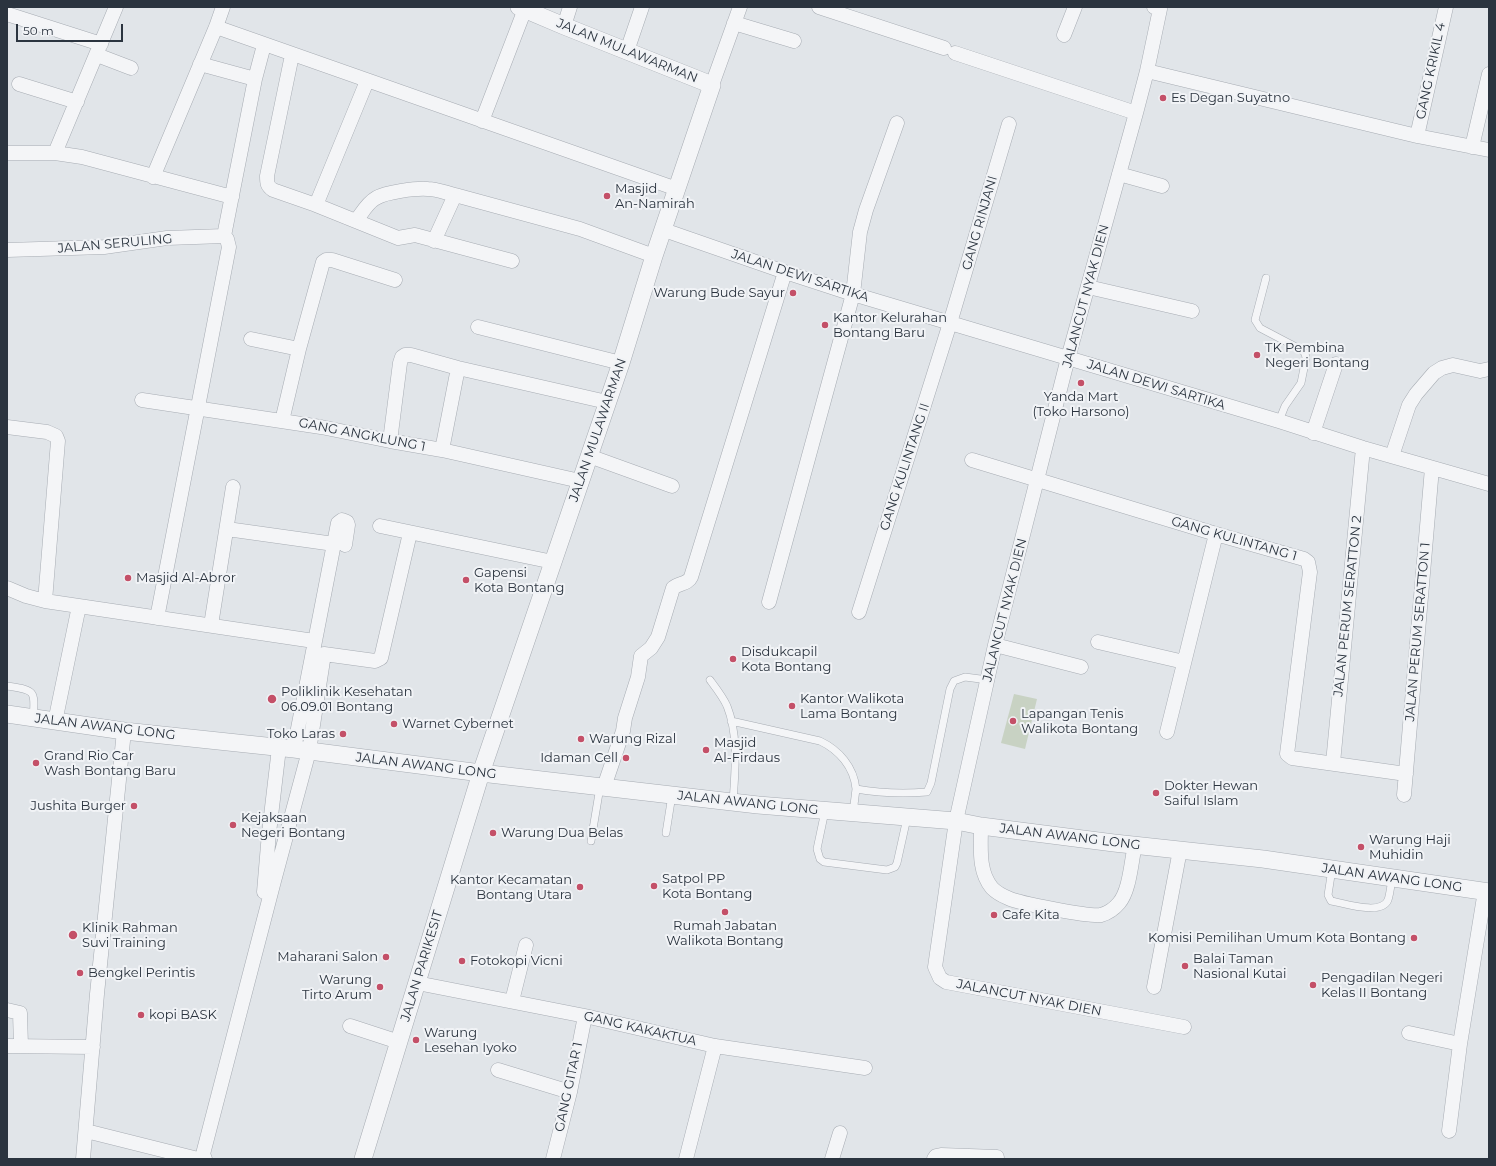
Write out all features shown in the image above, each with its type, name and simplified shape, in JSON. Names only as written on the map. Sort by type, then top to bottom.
[{"type":"street","points":[[55,153],[116,7]]},
{"type":"street","points":[[153,177],[223,7]]},
{"type":"street","points":[[564,26],[570,7]]},
{"type":"street","points":[[627,51],[642,7]]},
{"type":"street","name":"JALAN MULAWARMAN","points":[[481,774],[621,363],[654,256],[740,7]]},
{"type":"street","points":[[819,7],[1136,113]]},
{"type":"street","points":[[1064,35],[1075,7]]},
{"type":"street","name":"GANG KRIKIL 4","points":[[1417,136],[1446,7]]},
{"type":"street","points":[[482,121],[522,8]]},
{"type":"street","name":"JALAN MULAWARMAN","points":[[522,8],[712,85]]},
{"type":"street","name":"JALANCUT NYAK DIEN","points":[[1158,8],[1147,71],[1068,358],[995,645],[956,821],[935,967],[940,978],[946,982],[1184,1027]]},
{"type":"street","points":[[7,14],[99,50],[131,68]]},
{"type":"street","points":[[734,23],[794,40]]},
{"type":"street","points":[[216,27],[292,55],[677,189]]},
{"type":"street","points":[[157,618],[199,408],[229,247],[227,239],[224,236],[255,79],[264,45]]},
{"type":"street","points":[[292,55],[267,183],[272,190],[316,205],[398,238],[415,235],[512,261]]},
{"type":"street","points":[[200,64],[255,79]]},
{"type":"street","points":[[1147,71],[1417,136],[1489,150]]},
{"type":"street","points":[[1472,146],[1489,74]]},
{"type":"street","points":[[316,205],[367,81]]},
{"type":"street","points":[[20,84],[77,102]]},
{"type":"street","points":[[769,602],[853,294],[856,279],[860,232],[866,210],[896,123]]},
{"type":"street","name":"GANG RINJANI","points":[[950,323],[1008,124]]},
{"type":"street","points":[[7,153],[55,153],[82,157],[232,197]]},
{"type":"street","points":[[1119,174],[1162,186]]},
{"type":"street","points":[[356,221],[370,202],[377,197],[414,189],[428,189],[455,195],[580,230],[654,256]]},
{"type":"street","points":[[434,241],[455,195]]},
{"type":"street","name":"JALAN DEWI SARTIKA","points":[[664,230],[853,294],[1279,421],[1313,433],[1489,484]]},
{"type":"street","name":"JALAN SERULING","points":[[7,250],[104,247],[166,238],[224,236]]},
{"type":"street","points":[[282,421],[298,349],[323,262],[326,260],[332,260],[395,280]]},
{"type":"street","points":[[602,787],[623,730],[625,718],[638,677],[641,656],[651,648],[658,637],[673,588],[676,585],[688,581],[692,577],[785,272]]},
{"type":"street","points":[[1088,287],[1192,311]]},
{"type":"street","name":"GANG KULINTANG II","points":[[859,612],[950,323]]},
{"type":"street","points":[[478,327],[621,363]]},
{"type":"street","points":[[251,339],[298,349]]},
{"type":"street","points":[[390,441],[402,357],[406,355],[412,355],[458,368],[607,402]]},
{"type":"street","points":[[1313,433],[1320,407],[1336,364]]},
{"type":"street","points":[[1392,456],[1409,405],[1416,394],[1434,373],[1442,368],[1453,365],[1480,371],[1489,369]]},
{"type":"street","points":[[442,450],[458,368]]},
{"type":"street","name":"GANG ANGKLUNG 1","points":[[142,400],[321,427],[442,450],[580,481]]},
{"type":"street","points":[[7,427],[47,432],[56,436],[58,441],[46,601]]},
{"type":"street","name":"JALAN PERUM SERATTON 2","points":[[1333,763],[1364,448]]},
{"type":"street","points":[[589,456],[672,486]]},
{"type":"street","name":"GANG KULINTANG 1","points":[[972,460],[1304,559],[1308,562],[1310,572],[1287,754],[1292,758],[1406,774]]},
{"type":"street","name":"JALAN PERUM SERATTON 1","points":[[1404,795],[1432,468]]},
{"type":"street","points":[[211,626],[233,487]]},
{"type":"street","points":[[380,526],[553,562]]},
{"type":"street","points":[[205,1159],[203,1154],[274,881],[294,749],[314,641],[339,544],[227,529]]},
{"type":"street","points":[[264,892],[269,833],[324,654],[375,661],[381,658],[410,533]]},
{"type":"street","points":[[1167,732],[1216,534]]},
{"type":"street","points":[[7,588],[26,596],[46,601],[314,641]]},
{"type":"street","points":[[55,722],[79,606]]},
{"type":"street","points":[[1098,642],[1184,662]]},
{"type":"street","points":[[995,645],[1081,667]]},
{"type":"street","name":"JALAN AWANG LONG","points":[[7,714],[124,731],[294,749],[481,774],[733,802],[956,821],[981,826],[1263,859],[1487,892]]},
{"type":"street","points":[[83,1159],[92,1047],[124,731]]},
{"type":"street","name":"JALAN PARIKESIT","points":[[363,1159],[481,774]]},
{"type":"street","points":[[981,826],[982,867],[986,878],[993,889],[1008,898],[1019,902],[1086,914],[1100,915],[1110,912],[1119,904],[1125,894],[1135,845]]},
{"type":"street","points":[[1154,987],[1180,850]]},
{"type":"street","points":[[1449,1131],[1460,1044],[1487,892]]},
{"type":"street","points":[[512,1001],[526,945]]},
{"type":"street","name":"GANG KAKAKTUA","points":[[417,983],[585,1016],[715,1046],[865,1068]]},
{"type":"street","points":[[7,1010],[20,1013],[14,1046],[92,1047]]},
{"type":"street","name":"GANG GITAR 1","points":[[553,1159],[570,1092],[585,1016]]},
{"type":"street","points":[[350,1026],[399,1042]]},
{"type":"street","points":[[1409,1033],[1460,1044]]},
{"type":"street","points":[[686,1159],[715,1046]]},
{"type":"street","points":[[498,1070],[570,1092]]},
{"type":"street","points":[[86,1131],[198,1159]]},
{"type":"street","points":[[832,1159],[840,1133]]},
{"type":"street","points":[[934,1159],[936,1156],[941,1155],[997,1157]]},
{"type":"lane","points":[[1266,278],[1255,320],[1256,324],[1260,328],[1300,349],[1305,353],[1306,358],[1301,383],[1285,406],[1279,421]]},
{"type":"lane","points":[[856,789],[872,792],[927,792],[931,783],[945,707],[954,681],[965,677],[988,680]]},
{"type":"lane","points":[[710,680],[728,707],[734,734],[736,764],[733,802]]},
{"type":"lane","points":[[7,686],[27,689],[31,692],[35,702],[33,718]]},
{"type":"lane","points":[[731,721],[820,742],[831,746],[851,768],[855,779],[856,789],[853,813]]},
{"type":"lane","points":[[591,841],[602,787]]},
{"type":"lane","points":[[666,834],[672,795]]},
{"type":"lane","points":[[825,811],[817,849],[820,859],[824,862],[887,870],[895,867],[897,863],[907,818]]},
{"type":"lane","points":[[1332,869],[1328,895],[1331,901],[1370,908],[1382,907],[1388,901],[1392,878]]},
{"type":"green space","points":[[1014,694],[1037,699],[1025,749],[1001,743]]},
{"type":"place","name":"Es Degan Suyatno","points":[[1163,98]]},
{"type":"place","name":"Masjid An-Namirah","points":[[607,196]]},
{"type":"place","name":"Warung Bude Sayur","points":[[793,293]]},
{"type":"place","name":"Kantor Kelurahan Bontang Baru","points":[[825,325]]},
{"type":"place","name":"TK Pembina Negeri Bontang","points":[[1257,355]]},
{"type":"place","name":"Yanda Mart (Toko Harsono)","points":[[1081,383]]},
{"type":"place","name":"Masjid Al-Abror","points":[[128,578]]},
{"type":"place","name":"Gapensi Kota Bontang","points":[[466,580]]},
{"type":"place","name":"Disdukcapil Kota Bontang","points":[[733,659]]},
{"type":"place","name":"Poliklinik Kesehatan 06.09.01 Bontang","points":[[272,699]]},
{"type":"place","name":"Kantor Walikota Lama Bontang","points":[[792,706]]},
{"type":"place","name":"Lapangan Tenis Walikota Bontang","points":[[1013,721]]},
{"type":"place","name":"Warnet Cybernet","points":[[394,724]]},
{"type":"place","name":"Toko Laras","points":[[343,734]]},
{"type":"place","name":"Warung Rizal","points":[[581,739]]},
{"type":"place","name":"Masjid Al-Firdaus","points":[[706,750]]},
{"type":"place","name":"Idaman Cell","points":[[626,758]]},
{"type":"place","name":"Grand Rio Car Wash Bontang Baru","points":[[36,763]]},
{"type":"place","name":"Dokter Hewan Saiful Islam","points":[[1156,793]]},
{"type":"place","name":"Jushita Burger","points":[[134,806]]},
{"type":"place","name":"Kejaksaan Negeri Bontang","points":[[233,825]]},
{"type":"place","name":"Warung Dua Belas","points":[[493,833]]},
{"type":"place","name":"Warung Haji Muhidin","points":[[1361,847]]},
{"type":"place","name":"Satpol PP Kota Bontang","points":[[654,886]]},
{"type":"place","name":"Kantor Kecamatan Bontang Utara","points":[[580,887]]},
{"type":"place","name":"Rumah Jabatan Walikota Bontang","points":[[725,912]]},
{"type":"place","name":"Cafe Kita","points":[[994,915]]},
{"type":"place","name":"Klinik Rahman Suvi Training","points":[[73,935]]},
{"type":"place","name":"Komisi Pemilihan Umum Kota Bontang","points":[[1414,938]]},
{"type":"place","name":"Maharani Salon","points":[[386,957]]},
{"type":"place","name":"Fotokopi Vicni","points":[[462,961]]},
{"type":"place","name":"Balai Taman Nasional Kutai","points":[[1185,966]]},
{"type":"place","name":"Bengkel Perintis","points":[[80,973]]},
{"type":"place","name":"Pengadilan Negeri Kelas II Bontang","points":[[1313,985]]},
{"type":"place","name":"Warung Tirto Arum","points":[[380,987]]},
{"type":"place","name":"kopi BASK","points":[[141,1015]]},
{"type":"place","name":"Warung Lesehan Iyoko","points":[[416,1040]]}]
